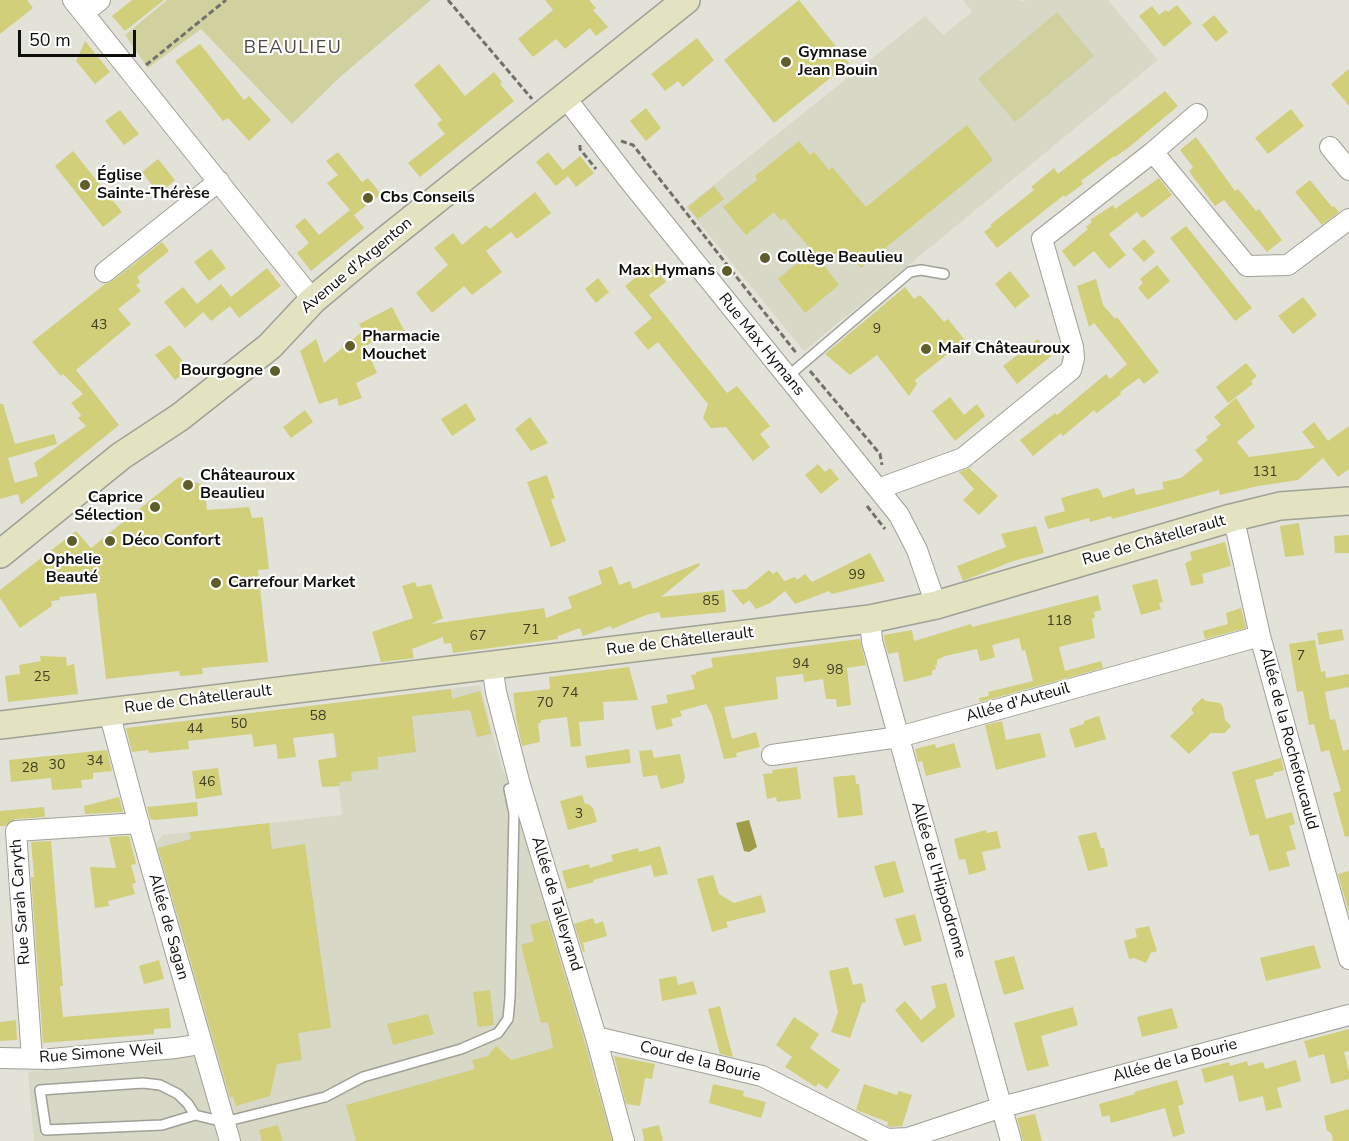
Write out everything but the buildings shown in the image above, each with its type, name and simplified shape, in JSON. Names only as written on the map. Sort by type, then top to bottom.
[{"type":"main road","name":"Avenue d'Argenton","points":[[0,554],[121,456],[180,417],[270,346],[313,300],[686,0]]},
{"type":"main road","name":"Rue de Châtellerault","points":[[0,725],[870,619],[936,605],[1231,518],[1280,506],[1349,501]]},
{"type":"street","points":[[100,0],[79,6],[313,300]]},
{"type":"street","name":"Rue Max Hymans","points":[[555,106],[628,179],[898,515],[917,550],[936,605]]},
{"type":"street","points":[[878,489],[963,458],[1071,370],[1074,358],[1073,347],[1042,239],[1153,152],[1197,114]]},
{"type":"street","points":[[1330,147],[1349,170]]},
{"type":"street","points":[[1153,152],[1247,266],[1288,265],[1349,219]]},
{"type":"street","points":[[105,272],[219,181]]},
{"type":"street","name":"Allée de la Rochefoucauld","points":[[1231,518],[1237,533],[1260,636],[1349,959]]},
{"type":"street","name":"Allée de l'Hippodrome","points":[[870,619],[872,641],[1011,1141]]},
{"type":"street","name":"Allée d'Auteuil","points":[[772,755],[899,737],[1260,636]]},
{"type":"street","name":"Allée de Talleyrand","points":[[492,665],[496,692],[520,785],[596,1037],[624,1141]]},
{"type":"street","name":"Allée de Sagan","points":[[109,712],[227,1132]]},
{"type":"street","name":"Rue Sarah Caryth","points":[[32,1059],[16,831],[139,823]]},
{"type":"street","name":"Allée de la Bourie","points":[[1002,1107],[1349,1015]]},
{"type":"street","name":"Cour de la Bourie","points":[[596,1037],[762,1076],[887,1139],[908,1138],[1002,1107]]},
{"type":"street","name":"Rue Simone Weil","points":[[0,1058],[51,1059],[201,1044]]},
{"type":"lane","points":[[787,377],[910,272],[921,270],[944,274]]},
{"type":"lane","points":[[195,1115],[162,1125],[46,1131],[40,1090],[144,1083],[160,1085],[178,1094],[195,1115],[227,1132],[325,1096],[363,1077],[461,1049],[498,1033],[508,1019],[510,998],[514,813],[509,789],[520,785]]},
{"type":"path","points":[[134,75],[226,0]]},
{"type":"path","points":[[448,0],[555,106]]},
{"type":"shaded area","name":"Collège Beaulieu","points":[[963,0],[1020,0],[1022,2],[1025,0],[1108,0],[1158,60],[804,351],[686,207],[925,16],[943,35],[972,12]]},
{"type":"shaded area","points":[[480,685],[502,768],[523,813],[613,1141],[34,1141],[28,1072],[213,1053],[156,843],[163,835],[342,815],[330,704]]},
{"type":"shaded area","points":[[749,820],[757,847],[749,852],[744,851],[736,823]]},
{"type":"green space","points":[[167,0],[431,0],[340,77],[292,124],[201,29],[148,68],[125,35]]},
{"type":"green space","points":[[1057,12],[1094,56],[1015,122],[978,79]]},
{"type":"place","name":"Gymnase Jean Bouin","points":[[786,62]]},
{"type":"place","name":"Église Sainte-Thérèse","points":[[85,185]]},
{"type":"place","name":"Cbs Conseils","points":[[368,198]]},
{"type":"place","name":"Collège Beaulieu","points":[[765,258]]},
{"type":"place","name":"Max Hymans","points":[[727,271]]},
{"type":"place","name":"Pharmacie Mouchet","points":[[350,346]]},
{"type":"place","name":"Maif Châteauroux","points":[[926,349]]},
{"type":"place","name":"Bourgogne","points":[[275,371]]},
{"type":"place","name":"Châteauroux Beaulieu","points":[[188,485]]},
{"type":"place","name":"Caprice Sélection","points":[[155,507]]},
{"type":"place","name":"Ophelie Beauté","points":[[72,541]]},
{"type":"place","name":"Déco Confort","points":[[110,541]]},
{"type":"place","name":"Carrefour Market","points":[[216,583]]},
{"type":"district","name":"BEAULIEU","points":[[293,49]]}]
